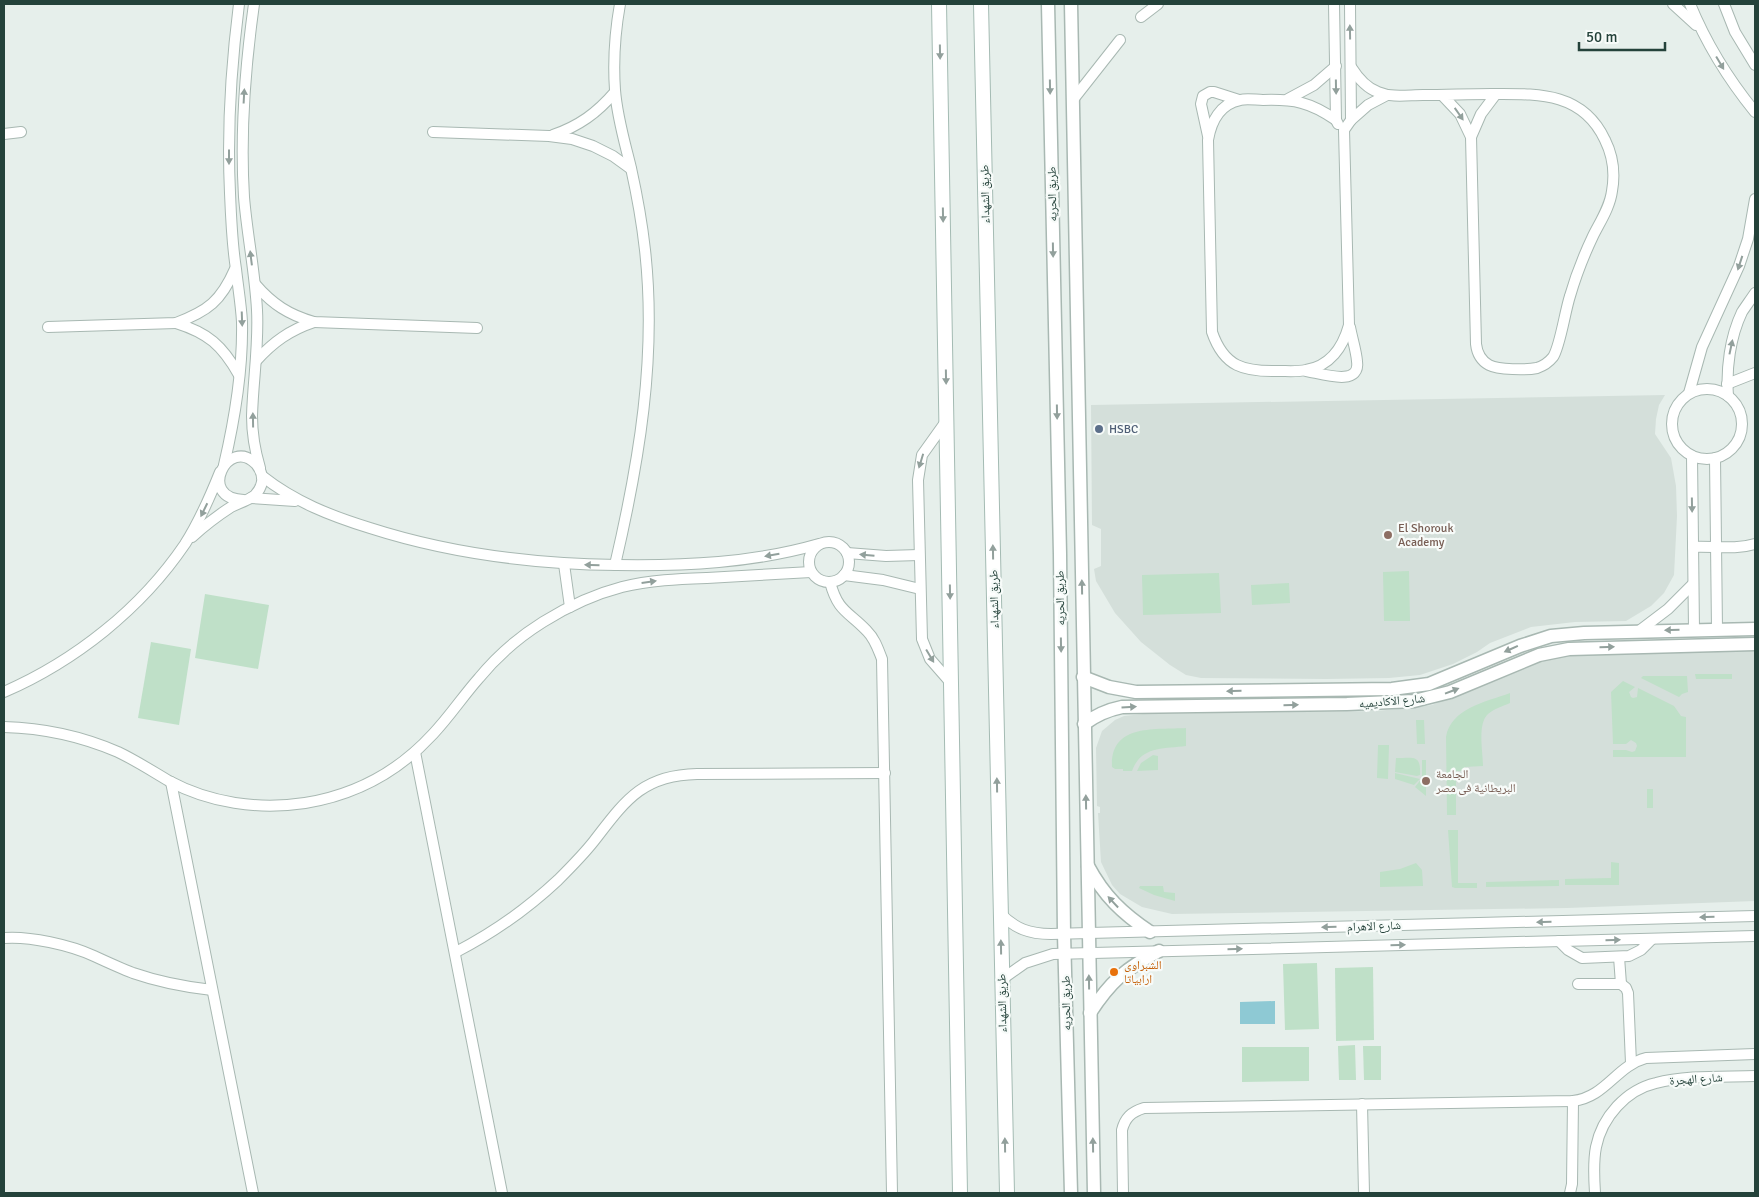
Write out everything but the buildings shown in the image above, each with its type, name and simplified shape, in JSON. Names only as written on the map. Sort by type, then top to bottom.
[{"type":"main road","points":[[939,4],[960,1193]]},
{"type":"main road","name":"طريق الشهداء","points":[[981,4],[1006,1193]]},
{"type":"street","points":[[239,4],[232,52],[229,127],[230,195],[242,321],[239,374],[233,424],[219,480],[224,493],[237,500],[301,502],[357,524],[439,547],[498,558],[564,564],[651,566],[719,562],[776,555],[827,541],[835,542],[842,546],[849,560],[848,568],[838,580],[823,582],[811,572],[808,564],[809,556],[819,544]]},
{"type":"street","points":[[184,545],[212,520],[260,489],[261,472],[256,451],[252,417],[258,335],[255,284],[246,218],[243,147],[246,57],[254,4]]},
{"type":"street","points":[[615,565],[629,506],[640,446],[649,341],[645,250],[615,92],[614,58],[616,25],[620,4]]},
{"type":"street","name":"طريق الحريه","points":[[1048,4],[1060,542],[1064,934],[1071,1193]]},
{"type":"street","name":"طريق الحريه","points":[[1070,4],[1094,1193]]},
{"type":"street","points":[[1071,21],[1079,4]]},
{"type":"street","points":[[1141,17],[1158,4]]},
{"type":"street","points":[[1334,4],[1336,120]]},
{"type":"street","points":[[1350,4],[1351,120]]},
{"type":"street","points":[[1673,4],[1703,32]]},
{"type":"street","points":[[1690,4],[1724,69],[1755,112]]},
{"type":"street","points":[[1724,4],[1735,32],[1755,65]]},
{"type":"street","points":[[1072,101],[1120,40]]},
{"type":"street","points":[[1049,55],[1071,54]]},
{"type":"street","points":[[1288,99],[1314,85],[1336,66]]},
{"type":"street","points":[[1351,68],[1366,86],[1387,95],[1540,94],[1555,97],[1568,102],[1591,120],[1606,140],[1612,157],[1614,175],[1612,193],[1606,212],[1591,240],[1579,269],[1563,319],[1556,352],[1545,364],[1538,368],[1498,368],[1489,366],[1477,352],[1471,138],[1460,114],[1442,95]]},
{"type":"street","points":[[549,136],[568,130],[586,120],[602,107],[615,92]]},
{"type":"street","points":[[1344,130],[1336,120],[1313,106],[1288,99],[1239,100],[1214,92],[1204,96],[1201,104],[1208,140],[1212,332],[1216,344],[1223,355],[1234,364],[1246,369],[1259,371],[1305,370],[1342,377],[1347,377],[1355,372],[1358,362],[1349,325],[1344,130],[1351,120],[1368,105],[1387,95]]},
{"type":"street","points":[[1471,138],[1481,114],[1496,94]]},
{"type":"street","points":[[1208,140],[1211,127],[1217,115],[1227,106],[1239,100]]},
{"type":"street","points":[[4,134],[21,132]]},
{"type":"street","points":[[433,132],[549,136],[572,139],[593,146],[613,156],[631,169]]},
{"type":"street","points":[[1689,393],[1702,347],[1739,266],[1748,239],[1755,199]]},
{"type":"street","points":[[48,327],[176,323],[196,316],[213,304],[227,288],[236,269]]},
{"type":"street","points":[[255,284],[266,298],[280,309],[296,317],[314,322],[477,328]]},
{"type":"street","points":[[1728,396],[1729,359],[1734,335],[1742,313],[1755,293]]},
{"type":"street","points":[[256,361],[282,336],[314,322]]},
{"type":"street","points":[[176,323],[196,330],[214,341],[228,356],[239,374]]},
{"type":"street","points":[[1305,370],[1318,366],[1339,350],[1346,338],[1349,325]]},
{"type":"street","points":[[1727,384],[1755,373]]},
{"type":"street","points":[[1709,389],[1719,391],[1728,396],[1735,403],[1742,421],[1742,431],[1732,448],[1715,458],[1703,459],[1692,456],[1681,448],[1674,438],[1672,425],[1673,413],[1679,402],[1689,393],[1698,390],[1709,389]]},
{"type":"street","points":[[947,420],[926,448],[918,471],[920,589],[924,646],[930,659],[951,684]]},
{"type":"street","points":[[1692,456],[1694,630]]},
{"type":"street","points":[[4,692],[60,663],[95,638],[128,610],[157,580],[184,545],[204,510],[222,469],[230,460],[238,457],[247,458],[254,462],[261,472],[301,502]]},
{"type":"street","points":[[1715,458],[1717,630]]},
{"type":"street","points":[[1060,542],[1081,542]]},
{"type":"street","points":[[1693,546],[1739,547],[1755,544]]},
{"type":"street","points":[[847,553],[886,556],[920,555]]},
{"type":"street","points":[[564,564],[570,607]]},
{"type":"street","points":[[4,727],[29,728],[60,733],[90,741],[119,752],[171,782],[202,795],[235,804],[269,807],[302,804],[328,799],[352,791],[389,772],[415,752],[443,723],[480,676],[499,656],[544,621],[570,607],[621,587],[650,582],[811,572]]},
{"type":"street","points":[[844,575],[883,580],[920,589]]},
{"type":"street","points":[[830,582],[833,594],[839,605],[868,632],[877,644],[882,659],[892,1193]]},
{"type":"street","points":[[1639,631],[1668,609],[1693,584]]},
{"type":"street","name":"شارع الاكاديميه","points":[[1083,677],[1109,687],[1136,692],[1392,690],[1429,684],[1535,640],[1567,634],[1755,628]]},
{"type":"street","points":[[1535,640],[1539,655]]},
{"type":"street","name":"شارع الاكاديميه","points":[[1084,724],[1108,710],[1122,707],[1395,703],[1432,698],[1539,655],[1562,650],[1755,644]]},
{"type":"street","points":[[1345,690],[1347,704]]},
{"type":"street","points":[[415,752],[456,952],[502,1193]]},
{"type":"street","points":[[456,952],[498,928],[531,904],[578,859],[617,810],[629,798],[643,787],[666,777],[681,774],[885,773]]},
{"type":"street","points":[[171,782],[252,1193]]},
{"type":"street","points":[[1063,832],[1086,831]]},
{"type":"street","points":[[1086,863],[1098,884],[1112,902],[1150,932]]},
{"type":"street","name":"شارع الاهرام","points":[[1000,913],[1010,923],[1022,930],[1036,934],[1183,932],[1755,916]]},
{"type":"street","points":[[1201,931],[1202,950]]},
{"type":"street","points":[[1183,932],[1184,950]]},
{"type":"street","name":"شارع الاهرام","points":[[1001,980],[1025,963],[1054,954],[1755,936]]},
{"type":"street","points":[[4,938],[35,940],[64,946],[93,955],[112,965],[149,978],[181,986],[212,990]]},
{"type":"street","points":[[1559,941],[1568,950],[1582,958],[1620,957],[1634,954],[1652,939]]},
{"type":"street","points":[[1090,1013],[1102,994],[1118,976],[1138,962],[1159,951]]},
{"type":"street","points":[[1620,957],[1621,984]]},
{"type":"street","points":[[1578,984],[1621,984],[1626,988],[1628,993],[1632,1063]]},
{"type":"street","points":[[1123,1193],[1122,1130],[1124,1122],[1129,1115],[1144,1108],[1573,1101],[1588,1098],[1595,1094],[1632,1063],[1646,1058],[1755,1054]]},
{"type":"street","name":"شارع الهجرة","points":[[1595,1193],[1596,1147],[1601,1130],[1610,1114],[1637,1090],[1654,1083],[1672,1080],[1755,1076]]},
{"type":"street","points":[[1570,1193],[1572,1184],[1573,1101]]},
{"type":"street","points":[[1362,1104],[1364,1193]]},
{"type":"shaded area","name":"El Shorouk Academy","points":[[1665,395],[1659,405],[1655,434],[1671,458],[1676,486],[1677,516],[1674,575],[1664,593],[1651,606],[1626,621],[1575,622],[1531,627],[1490,643],[1453,664],[1420,675],[1389,678],[1326,679],[1201,678],[1186,675],[1141,642],[1115,613],[1096,581],[1094,569],[1101,566],[1101,529],[1092,525],[1091,405]]},
{"type":"shaded area","name":"الجامعة البريطانية فى مصر","points":[[1755,650],[1755,901],[1567,908],[1172,914],[1142,907],[1120,894],[1112,885],[1101,862],[1098,813],[1100,813],[1100,807],[1097,806],[1096,748],[1102,731],[1115,720],[1124,716],[1143,714],[1376,711],[1419,707],[1432,705],[1531,664],[1568,655]]},
{"type":"green space","points":[[1409,571],[1410,621],[1384,621],[1383,572]]},
{"type":"green space","points":[[1219,573],[1221,613],[1143,615],[1142,575]]},
{"type":"green space","points":[[1289,583],[1290,603],[1252,605],[1251,585]]},
{"type":"green space","points":[[205,594],[269,605],[258,669],[195,658]]},
{"type":"green space","points":[[151,642],[191,649],[179,725],[138,718]]},
{"type":"green space","points":[[1695,674],[1732,674],[1732,679],[1696,679]]},
{"type":"green space","points":[[1643,676],[1687,676],[1688,692],[1679,697],[1641,678]]},
{"type":"green space","points":[[1623,681],[1635,687],[1629,692],[1631,697],[1637,697],[1638,688],[1674,706],[1681,716],[1686,717],[1686,757],[1613,757],[1613,750],[1632,752],[1635,751],[1637,746],[1631,740],[1626,744],[1613,744],[1611,692]]},
{"type":"green space","points":[[1510,693],[1510,703],[1488,714],[1483,724],[1481,739],[1483,766],[1465,767],[1464,771],[1456,771],[1456,815],[1447,815],[1446,737],[1449,727],[1462,713],[1481,703]]},
{"type":"green space","points":[[1416,720],[1424,720],[1425,744],[1417,744]]},
{"type":"green space","points":[[1186,728],[1186,746],[1154,750],[1147,753],[1136,763],[1132,771],[1123,771],[1123,769],[1112,767],[1113,753],[1118,743],[1127,736],[1149,730]]},
{"type":"green space","points":[[1378,745],[1389,745],[1388,779],[1377,778]]},
{"type":"green space","points":[[1153,755],[1158,756],[1158,770],[1137,771],[1141,763]]},
{"type":"green space","points":[[1396,758],[1418,760],[1420,775],[1395,772]]},
{"type":"green space","points":[[1422,760],[1426,760],[1426,796],[1415,787],[1422,778]]},
{"type":"green space","points":[[1395,773],[1420,779],[1414,785],[1395,779]]},
{"type":"green space","points":[[1647,789],[1653,789],[1653,808],[1647,808]]},
{"type":"green space","points":[[1448,830],[1458,830],[1458,883],[1477,883],[1477,888],[1452,887]]},
{"type":"green space","points":[[1611,862],[1619,863],[1619,885],[1565,885],[1565,879],[1611,878]]},
{"type":"green space","points":[[1416,863],[1422,870],[1423,886],[1380,887],[1380,872],[1400,869]]},
{"type":"green space","points":[[1559,880],[1559,886],[1486,887],[1486,882]]},
{"type":"green space","points":[[1140,886],[1163,886],[1164,892],[1175,893],[1175,901],[1154,895],[1139,888]]},
{"type":"green space","points":[[1317,963],[1319,1029],[1285,1030],[1283,964]]},
{"type":"green space","points":[[1373,967],[1374,1040],[1336,1041],[1335,968]]},
{"type":"green space","points":[[1355,1045],[1356,1080],[1339,1080],[1338,1046]]},
{"type":"green space","points":[[1363,1046],[1381,1046],[1381,1080],[1364,1080]]},
{"type":"green space","points":[[1242,1047],[1309,1047],[1309,1081],[1242,1082]]},
{"type":"water","points":[[1275,1001],[1275,1024],[1240,1024],[1240,1002]]},
{"type":"place","name":"HSBC","points":[[1099,429]]},
{"type":"place","name":"El Shorouk Academy","points":[[1388,535]]},
{"type":"place","name":"الجامعة البريطانية فى مصر","points":[[1426,781]]},
{"type":"place","name":"الشبراوى ارابياتا","points":[[1114,972]]}]
